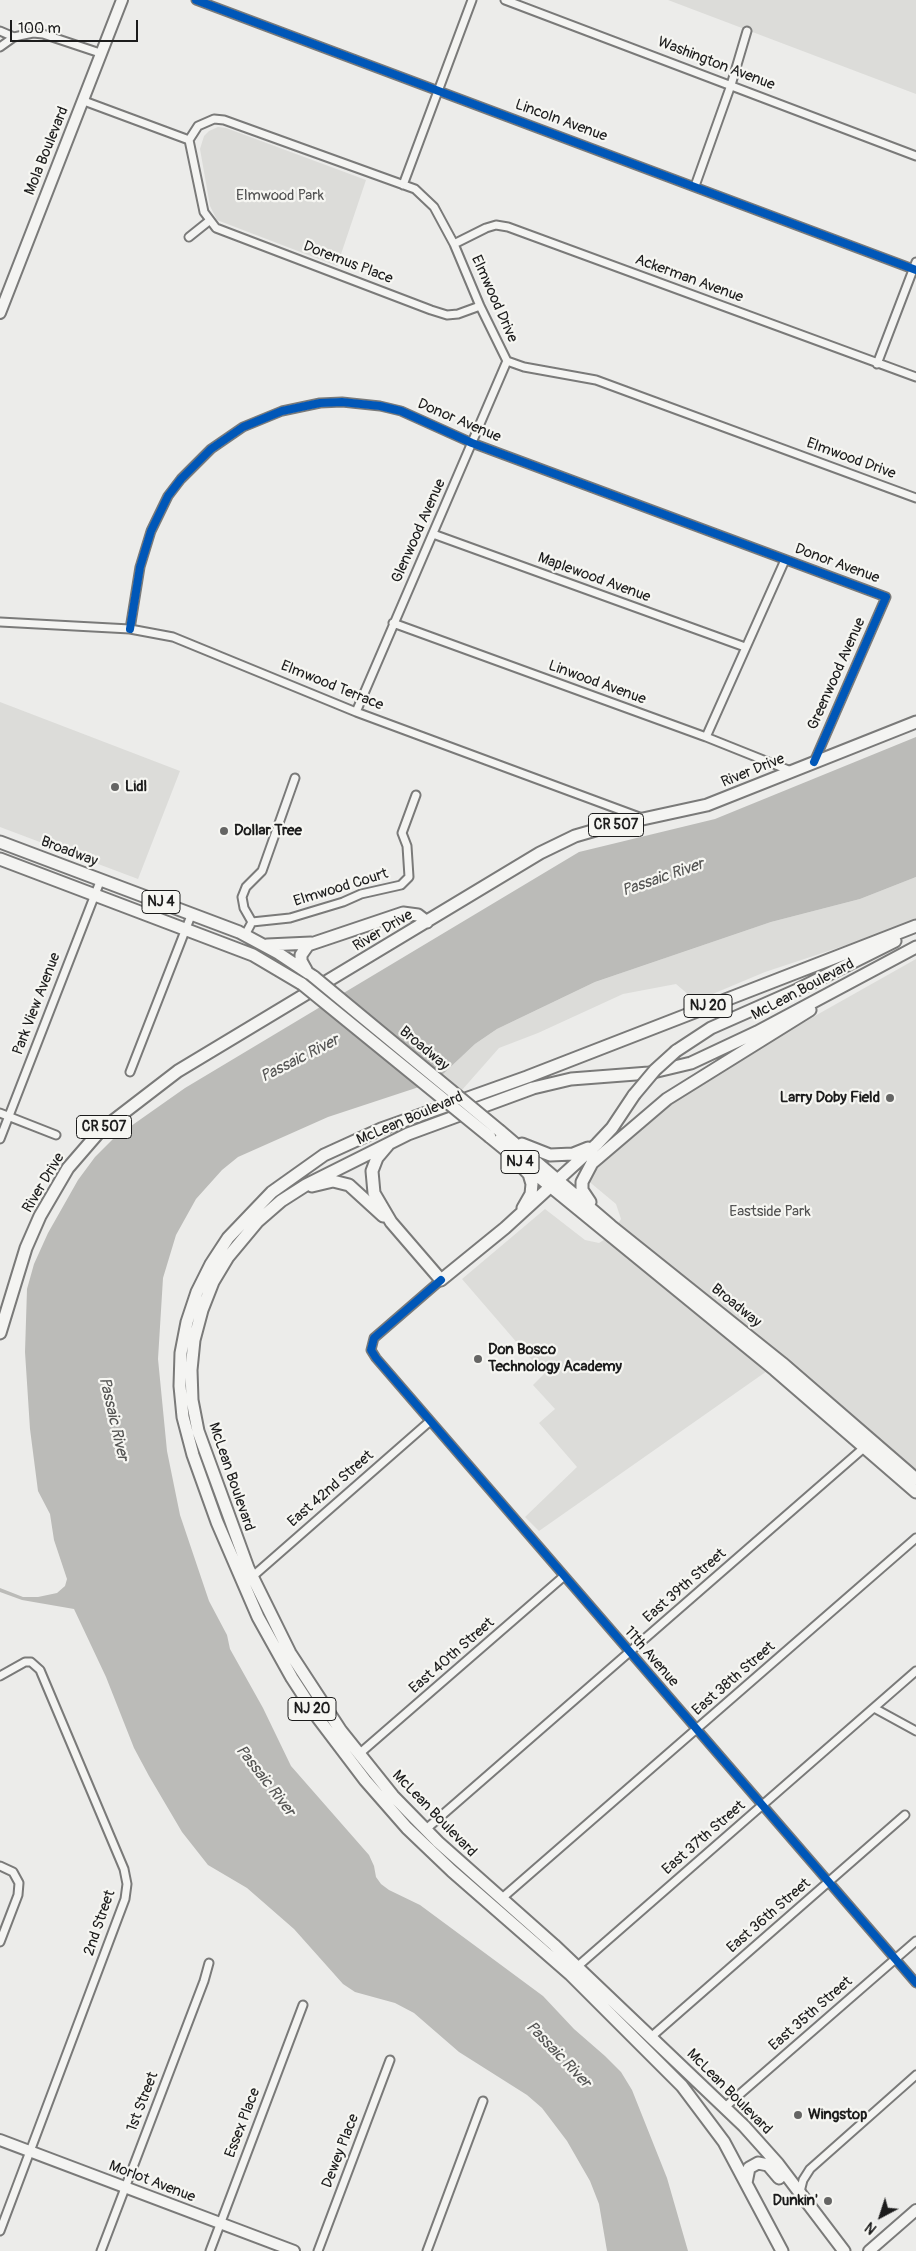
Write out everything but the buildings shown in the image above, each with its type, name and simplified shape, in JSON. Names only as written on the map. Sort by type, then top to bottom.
[{"type":"main road","name":"Mola Boulevard","points":[[0,313],[122,0]]},
{"type":"main road","name":"River Drive","points":[[1,1326],[20,1264],[40,1216],[68,1168],[100,1131],[160,1084],[201,1057],[540,853],[575,836],[707,805],[916,722]]},
{"type":"main road","name":"Broadway","points":[[0,842],[192,913],[260,942],[314,977],[500,1131],[555,1184]]},
{"type":"main road","name":"Broadway","points":[[0,861],[253,955],[302,984],[490,1137],[555,1184],[609,1229],[782,1363],[869,1444],[916,1492]]},
{"type":"main road","points":[[314,977],[301,961],[303,949],[313,943],[403,913],[418,915],[428,922]]},
{"type":"main road","points":[[294,1192],[324,1182],[341,1182],[355,1190],[390,1222],[441,1280],[467,1261],[555,1184],[597,1144],[612,1128],[634,1095],[655,1070],[676,1051],[710,1028],[797,990],[916,927]]},
{"type":"main road","name":"McLean Boulevard","points":[[782,2251],[712,2124],[676,2080],[570,1974],[452,1871],[407,1828],[365,1780],[318,1718],[292,1678],[262,1624],[237,1572],[217,1522],[193,1455],[183,1417],[180,1386],[181,1353],[187,1322],[197,1292],[211,1264],[228,1238],[272,1192],[324,1156],[381,1129],[527,1076],[916,927]]},
{"type":"main road","points":[[260,942],[275,945],[313,943]]},
{"type":"main road","name":"McLean Boulevard","points":[[844,2251],[762,2145],[725,2107],[578,1966],[425,1830],[359,1754],[302,1673],[252,1577],[228,1518],[198,1431],[192,1392],[192,1354],[197,1325],[206,1297],[228,1257],[258,1221],[294,1192],[391,1142],[465,1112],[545,1084],[585,1077],[649,1073],[691,1064],[734,1044],[916,947]]},
{"type":"main road","points":[[609,1229],[582,1190],[584,1175],[592,1163],[667,1099],[738,1053],[799,1019],[837,990]]},
{"type":"main road","points":[[500,1131],[528,1148],[550,1155],[572,1154],[597,1144]]},
{"type":"main road","points":[[490,1137],[529,1174],[532,1184],[531,1194],[518,1216]]},
{"type":"main road","points":[[390,1222],[374,1193],[371,1178],[377,1158],[391,1142]]},
{"type":"main road","name":"Broadway","points":[[869,1444],[916,1479]]},
{"type":"main road","name":"Morlot Avenue","points":[[0,2140],[294,2251]]},
{"type":"main road","points":[[746,2183],[750,2168],[758,2163],[768,2165],[839,2251]]},
{"type":"main road","points":[[869,2251],[916,2210]]},
{"type":"street","name":"Lincoln Avenue","points":[[196,0],[915,267]]},
{"type":"street","points":[[403,185],[472,0]]},
{"type":"street","name":"Washington Avenue","points":[[505,0],[916,156]]},
{"type":"street","points":[[0,31],[14,37]]},
{"type":"street","points":[[695,186],[731,85],[747,31]]},
{"type":"street","points":[[0,47],[14,37],[33,33],[43,34],[100,53]]},
{"type":"street","points":[[84,101],[189,140],[204,212],[209,221],[189,237]]},
{"type":"street","name":"Elmwood Drive","points":[[189,140],[198,126],[214,119],[224,120],[415,189],[434,207],[454,244],[480,306],[508,361],[524,367],[596,380],[916,498]]},
{"type":"street","name":"Doremus Place","points":[[209,221],[216,228],[431,310],[447,315],[458,314],[480,306]]},
{"type":"street","name":"Ackerman Avenue","points":[[454,244],[486,228],[496,225],[508,227],[916,377]]},
{"type":"street","points":[[877,364],[915,267]]},
{"type":"street","name":"Glenwood Avenue","points":[[356,712],[508,361]]},
{"type":"street","name":"Donor Avenue","points":[[130,629],[144,551],[151,531],[168,496],[195,463],[225,438],[262,418],[299,406],[327,403],[363,403],[401,411],[472,443],[886,597]]},
{"type":"street","name":"Maplewood Avenue","points":[[433,534],[745,648]]},
{"type":"street","points":[[706,737],[785,560]]},
{"type":"street","name":"Greenwood Avenue","points":[[814,762],[886,597]]},
{"type":"street","name":"Elmwood Terrace","points":[[0,622],[130,629],[174,637],[356,712],[644,819]]},
{"type":"street","name":"Linwood Avenue","points":[[393,623],[706,737],[791,771]]},
{"type":"street","points":[[246,935],[252,922],[244,908],[242,897],[246,887],[262,871],[296,778]]},
{"type":"street","name":"Elmwood Court","points":[[252,922],[290,918],[343,902],[360,894],[400,885],[409,877],[407,846],[402,833],[416,796]]},
{"type":"street","name":"Park View Avenue","points":[[0,1139],[101,879]]},
{"type":"street","points":[[130,1072],[192,913]]},
{"type":"street","points":[[0,1113],[56,1135]]},
{"type":"street","name":"11th Avenue","points":[[441,1280],[377,1335],[371,1346],[376,1358],[429,1422],[916,1983]]},
{"type":"street","name":"East 42nd Street","points":[[252,1577],[429,1422]]},
{"type":"street","name":"East 39th Street","points":[[425,1830],[869,1444]]},
{"type":"street","name":"East 38th Street","points":[[501,1898],[916,1538]]},
{"type":"street","name":"East 40th Street","points":[[359,1754],[563,1577]]},
{"type":"street","name":"2nd Street","points":[[0,1676],[25,1662],[31,1662],[40,1670],[124,1869],[127,1884],[125,1899],[0,2231]]},
{"type":"street","name":"East 37th Street","points":[[578,1966],[916,1671]]},
{"type":"street","points":[[874,1708],[916,1731]]},
{"type":"street","name":"East 36th Street","points":[[652,2037],[905,1815]]},
{"type":"street","points":[[0,1866],[13,1872],[18,1879],[18,1895],[0,1942]]},
{"type":"street","name":"East 35th Street","points":[[725,2107],[916,1941]]},
{"type":"street","name":"1st Street","points":[[102,2251],[204,1981],[209,1963]]},
{"type":"street","name":"Essex Place","points":[[210,2251],[302,2005]]},
{"type":"street","name":"Dewey Place","points":[[318,2251],[390,2060]]},
{"type":"street","points":[[800,2192],[803,2180],[810,2169],[916,2075]]},
{"type":"street","points":[[427,2251],[483,2101]]},
{"type":"shaded area","points":[[668,0],[916,0],[916,94]]},
{"type":"shaded area","name":"Elmwood Park","points":[[218,127],[226,128],[366,180],[337,266],[217,220],[210,206],[200,149],[204,136],[209,131]]},
{"type":"shaded area","points":[[0,702],[180,771],[138,879],[0,827]]},
{"type":"shaded area","points":[[916,877],[916,920],[901,927],[765,972],[696,1001],[676,984],[623,994],[538,1033],[499,1048],[462,1090],[442,1075],[475,1044],[497,1029],[595,982],[771,922],[860,899]]},
{"type":"shaded area","name":"Eastside Park","points":[[916,959],[916,1470],[787,1357],[539,1531],[525,1517],[577,1467],[539,1423],[555,1409],[533,1385],[544,1374],[462,1279],[545,1209],[585,1240],[599,1243],[610,1236],[621,1219],[616,1204],[586,1179],[663,1109],[703,1079]]},
{"type":"water","name":"Passaic River","points":[[916,737],[916,877],[860,899],[771,922],[595,982],[497,1029],[475,1044],[442,1075],[425,1085],[328,1117],[238,1157],[222,1170],[196,1199],[176,1235],[163,1278],[158,1359],[167,1451],[180,1515],[209,1601],[227,1635],[230,1649],[263,1708],[291,1766],[369,1855],[376,1877],[381,1884],[420,1905],[543,1996],[574,2029],[621,2072],[632,2090],[667,2178],[688,2251],[607,2251],[599,2204],[590,2181],[567,2141],[542,2108],[527,2095],[459,2052],[414,2013],[395,2003],[355,1992],[343,1984],[294,1929],[247,1888],[208,1865],[182,1832],[134,1748],[106,1677],[74,1609],[22,1600],[0,1592],[0,1588],[23,1597],[38,1597],[57,1593],[65,1586],[67,1579],[54,1540],[50,1514],[38,1491],[30,1429],[25,1352],[27,1289],[34,1264],[48,1233],[78,1180],[95,1157],[114,1138],[185,1088],[579,852],[715,819]]},
{"type":"cycle path","points":[[196,0],[916,270]]},
{"type":"cycle path","points":[[130,629],[140,567],[151,531],[168,496],[181,479],[211,449],[243,427],[282,411],[320,403],[342,402],[380,406],[401,411],[472,443],[886,597],[814,762]]},
{"type":"cycle path","points":[[441,1280],[374,1338],[371,1350],[376,1358],[916,1983]]},
{"type":"place","name":"Lidl","points":[[115,787]]},
{"type":"place","name":"Dollar Tree","points":[[224,831]]},
{"type":"place","name":"Larry Doby Field","points":[[890,1098]]},
{"type":"place","name":"Don Bosco Technology Academy","points":[[478,1359]]},
{"type":"place","name":"Wingstop","points":[[798,2115]]},
{"type":"place","name":"Dunkin'","points":[[828,2201]]}]
